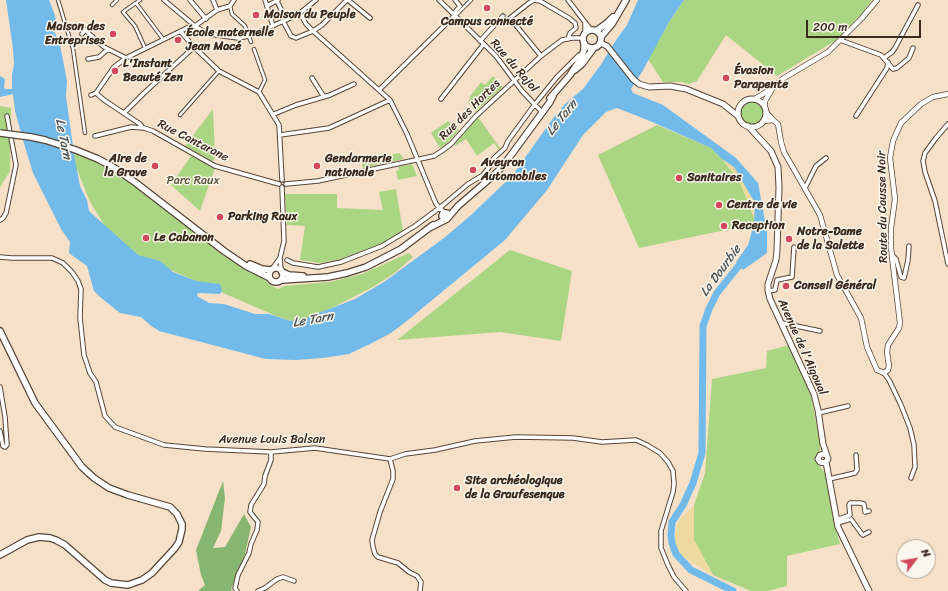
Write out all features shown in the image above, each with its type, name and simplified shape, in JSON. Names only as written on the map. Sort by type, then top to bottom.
[{"type":"main road","points":[[570,75],[583,54],[584,36],[610,20],[625,0]]},
{"type":"main road","points":[[529,130],[552,96],[570,75],[582,64],[593,49],[597,47],[625,0]]},
{"type":"main road","points":[[594,30],[633,79],[639,84],[650,87],[676,87],[694,92],[723,104],[741,104],[747,100],[755,99],[761,101],[764,106],[766,112],[764,121],[758,126],[748,126],[723,104]]},
{"type":"main road","points":[[584,45],[587,48],[593,49]]},
{"type":"main road","points":[[488,179],[506,160],[550,102],[552,96]]},
{"type":"main road","points":[[738,116],[741,104]]},
{"type":"main road","name":"Avenue de l'Aigoual","points":[[748,126],[771,151],[775,159],[779,175],[777,254],[768,284],[768,291],[809,383],[818,413],[823,444],[823,454]]},
{"type":"main road","name":"Avenue de l'Aigoual","points":[[758,126],[757,131],[764,143]]},
{"type":"main road","points":[[0,133],[46,140],[98,159],[113,167],[136,183],[214,243],[240,260],[262,269],[277,268],[289,275],[311,278]]},
{"type":"main road","points":[[240,260],[246,266],[268,277],[273,282],[328,277],[347,273],[370,265],[401,249],[431,227],[458,206],[503,166],[506,160]]},
{"type":"main road","points":[[268,277],[272,269]]},
{"type":"main road","points":[[282,271],[282,280]]},
{"type":"main road","points":[[0,332],[29,392],[76,460],[94,478],[117,492],[164,504],[174,510],[182,524],[182,536],[175,548],[152,572],[142,580],[128,585],[111,583],[105,580],[65,545],[50,538],[39,537],[27,540],[0,556]]},
{"type":"main road","points":[[824,463],[828,459],[823,454],[818,459],[824,463],[827,470],[840,531],[869,591]]},
{"type":"street","points":[[58,0],[73,49],[85,133]]},
{"type":"street","points":[[112,5],[117,0]]},
{"type":"street","points":[[140,0],[123,12],[134,26],[145,48]]},
{"type":"street","points":[[164,0],[194,25],[208,33],[238,38],[249,36],[300,13],[316,0]]},
{"type":"street","points":[[213,0],[217,10]]},
{"type":"street","points":[[91,95],[96,93],[114,67],[126,58],[163,39],[181,32],[217,10],[230,6],[234,0]]},
{"type":"street","points":[[265,0],[273,26]]},
{"type":"street","points":[[267,6],[278,0],[293,38],[313,31],[331,18],[347,0],[370,18]]},
{"type":"street","name":"Rue du Rajol","points":[[439,0],[483,45],[496,56],[514,80],[541,111]]},
{"type":"street","points":[[455,0],[460,6],[455,12],[456,16]]},
{"type":"street","points":[[379,90],[471,0]]},
{"type":"street","points":[[541,56],[510,18],[529,3],[534,0],[540,1],[570,18],[575,23],[576,28],[570,33],[568,39],[584,36],[585,22]]},
{"type":"street","points":[[568,0],[585,22],[594,30]]},
{"type":"street","points":[[755,99],[774,87],[784,78],[824,56],[862,18],[877,0]]},
{"type":"street","points":[[192,1],[206,18]]},
{"type":"street","points":[[136,3],[163,39]]},
{"type":"street","points":[[884,58],[895,48],[918,5]]},
{"type":"street","points":[[230,6],[232,14],[245,26],[251,42]]},
{"type":"street","points":[[300,13],[306,24],[313,31],[390,100],[407,134],[436,204],[445,216]]},
{"type":"street","points":[[480,42],[503,16]]},
{"type":"street","points":[[82,34],[85,30],[108,49],[126,58]]},
{"type":"street","points":[[181,32],[219,71],[259,92],[274,114],[279,125],[282,180],[279,182],[281,185],[284,241],[280,258],[282,271]]},
{"type":"street","name":"Rue des Hortes","points":[[286,184],[318,181],[434,156],[447,147],[476,116],[541,56],[562,40],[568,39]]},
{"type":"street","points":[[840,40],[884,58],[893,69],[909,58],[914,48]]},
{"type":"street","points":[[442,98],[483,45]]},
{"type":"street","points":[[124,113],[194,47]]},
{"type":"street","points":[[88,60],[99,57],[108,49]]},
{"type":"street","points":[[254,49],[266,80],[259,92]]},
{"type":"street","points":[[287,260],[293,263],[318,267],[341,262],[382,246],[411,229],[468,184],[483,175],[494,158],[505,148],[508,141],[535,104],[557,77],[579,56]]},
{"type":"street","points":[[856,116],[887,68],[888,62]]},
{"type":"street","points":[[180,116],[219,71]]},
{"type":"street","points":[[312,78],[324,97]]},
{"type":"street","points":[[274,114],[324,97],[354,84]]},
{"type":"street","points":[[764,106],[765,101],[774,87]]},
{"type":"street","name":"Rue Cantarane","points":[[96,93],[144,128]]},
{"type":"street","name":"Route du Causse Noir","points":[[884,373],[888,370],[889,366],[887,352],[888,345],[900,328],[892,255],[891,228],[895,199],[890,158],[893,142],[895,134],[901,123],[922,104],[933,97],[948,94]]},
{"type":"street","points":[[280,135],[328,128],[390,100]]},
{"type":"street","points":[[766,112],[779,126],[784,152],[820,215],[837,275],[861,318],[869,353],[877,370],[884,373],[889,380],[901,405],[910,428],[914,445],[915,467],[912,478]]},
{"type":"street","points":[[0,220],[6,213],[16,165],[7,116]]},
{"type":"street","points":[[764,121],[773,120]]},
{"type":"street","points":[[948,124],[936,138],[926,153],[923,161],[925,172],[935,201],[948,264]]},
{"type":"street","name":"Rue Cantarane","points":[[95,136],[131,127],[144,128],[153,131],[216,166],[281,185]]},
{"type":"street","points":[[805,188],[816,166],[826,158]]},
{"type":"street","points":[[490,166],[496,170]]},
{"type":"street","points":[[282,180],[285,181],[286,184]]},
{"type":"street","points":[[281,185],[286,184]]},
{"type":"street","points":[[768,291],[774,290],[777,280],[792,277],[794,246]]},
{"type":"street","points":[[892,255],[896,259],[901,277],[904,278],[909,246]]},
{"type":"street","name":"Avenue Louis Balsan","points":[[0,257],[52,258],[63,263],[78,281],[81,289],[80,318],[84,355],[90,373],[96,382],[106,416],[115,427],[164,445],[271,452],[314,448],[390,459],[405,454],[435,450],[475,441],[516,437],[573,438],[602,442],[639,441],[652,447],[668,462],[673,471],[673,492],[661,531],[661,548],[668,565],[686,591]]},
{"type":"street","points":[[272,269],[280,258]]},
{"type":"street","points":[[782,323],[820,331]]},
{"type":"street","points":[[0,387],[5,417],[7,445],[5,447],[3,446],[0,431]]},
{"type":"street","points":[[818,413],[848,406]]},
{"type":"street","points":[[237,591],[235,588],[238,575],[249,553],[257,530],[258,522],[250,512],[251,505],[264,484],[265,476],[271,460],[271,452]]},
{"type":"street","points":[[829,479],[855,473],[857,470],[856,454]]},
{"type":"street","points":[[390,459],[393,479],[380,512],[372,540],[373,547],[375,554],[378,557],[398,563],[409,572],[417,576],[421,582],[420,591]]},
{"type":"street","points":[[837,521],[850,515],[850,503],[864,504],[865,512],[868,512]]},
{"type":"street","points":[[837,521],[851,519],[861,534],[863,535],[869,532]]},
{"type":"street","points":[[258,591],[283,577],[294,581]]},
{"type":"green space","points":[[684,0],[872,0],[863,12],[835,41],[777,76],[726,35],[697,81],[689,84],[682,82],[663,82],[648,59],[669,22]]},
{"type":"green space","points":[[493,76],[503,87],[475,112],[468,102],[470,99],[469,98],[481,82],[485,85]]},
{"type":"green space","points":[[752,102],[760,105],[763,113],[760,121],[752,124],[744,121],[741,113],[744,105]]},
{"type":"green space","points":[[0,106],[11,108],[10,171],[0,187]]},
{"type":"green space","points":[[213,109],[215,157],[212,161],[185,146]]},
{"type":"green space","points":[[478,117],[500,148],[499,150],[494,143],[477,156],[466,139],[455,146],[454,145]]},
{"type":"green space","points":[[448,121],[453,125],[454,124],[459,130],[446,144],[440,148],[431,133]]},
{"type":"green space","points":[[657,125],[711,148],[722,159],[740,182],[754,218],[754,224],[639,248],[598,155]]},
{"type":"green space","points":[[74,153],[98,163],[119,176],[144,193],[224,256],[264,279],[270,285],[278,289],[284,286],[330,282],[362,274],[409,253],[413,257],[396,272],[373,287],[310,319],[292,321],[276,316],[134,254],[107,229],[90,202],[76,167]]},
{"type":"green space","points":[[387,153],[390,155],[399,153],[404,159],[363,168],[360,159]]},
{"type":"green space","name":"Parc Raux","points":[[191,156],[215,168],[200,211],[171,185]]},
{"type":"green space","points":[[412,164],[417,176],[398,180],[396,171],[399,170],[398,167]]},
{"type":"green space","points":[[396,189],[403,231],[382,244],[342,259],[320,263],[300,260],[305,226],[287,225],[285,194],[337,194],[337,208],[383,210],[379,192]]},
{"type":"green space","points":[[510,250],[572,271],[561,341],[500,332],[397,340]]},
{"type":"green space","points":[[789,345],[811,395],[820,443],[820,450],[815,460],[825,473],[834,522],[840,544],[787,556],[787,586],[767,591],[751,591],[713,575],[694,540],[694,505],[705,473],[712,379],[766,368],[767,351]]},
{"type":"green space","points":[[223,481],[225,498],[221,531],[213,548],[225,547],[244,514],[251,527],[245,554],[231,589],[232,591],[198,591],[205,585],[201,575],[196,550]]},
{"type":"sand","points":[[722,159],[734,167],[755,203],[754,218],[740,182]]},
{"type":"sand","points":[[694,505],[694,540],[713,575],[682,556],[674,540],[677,525],[680,519]]},
{"type":"water","name":"Le Tarn","points":[[6,0],[49,0],[55,15],[57,28],[54,32],[59,40],[67,81],[66,96],[74,154],[80,186],[87,200],[89,211],[138,255],[160,261],[173,272],[196,281],[220,284],[222,291],[220,294],[198,293],[197,296],[209,303],[224,304],[255,314],[269,314],[291,321],[306,318],[355,299],[384,282],[444,238],[512,176],[554,117],[565,104],[583,89],[602,63],[627,25],[638,0],[684,0],[669,22],[631,89],[633,93],[663,105],[736,158],[758,183],[767,232],[767,253],[743,270],[736,262],[748,245],[754,224],[755,203],[734,167],[722,159],[711,148],[617,108],[606,112],[583,135],[547,190],[505,240],[408,320],[391,333],[372,343],[349,354],[323,358],[295,360],[266,359],[159,331],[141,317],[120,313],[100,297],[94,291],[87,266],[69,253],[70,242],[61,229],[33,173],[15,111],[13,94],[0,97],[0,76],[5,79],[5,89],[12,89],[14,64]]},
{"type":"waterway","name":"La Dourbie","points":[[733,591],[691,570],[676,554],[671,535],[672,522],[683,505],[693,483],[702,453],[703,326],[717,293],[745,258]]},
{"type":"place","name":"Campus connecté","points":[[487,8]]},
{"type":"place","name":"Maison du Peuple","points":[[256,15]]},
{"type":"place","name":"Maison des Entreprises","points":[[113,34]]},
{"type":"place","name":"École maternelle Jean Macé","points":[[178,40]]},
{"type":"place","name":"L'Instant Beauté Zen","points":[[115,71]]},
{"type":"place","name":"Évasion Parapente","points":[[726,78]]},
{"type":"place","name":"Aire de la Grave","points":[[155,166]]},
{"type":"place","name":"Gendarmerie nationale","points":[[317,166]]},
{"type":"place","name":"Aveyron Automobiles","points":[[473,170]]},
{"type":"place","name":"Sanitaires","points":[[679,178]]},
{"type":"place","name":"Centre de vie","points":[[719,205]]},
{"type":"place","name":"Parking Raux","points":[[220,217]]},
{"type":"place","name":"Reception","points":[[724,226]]},
{"type":"place","name":"Le Cabanon","points":[[146,238]]},
{"type":"place","name":"Notre-Dame de la Salette","points":[[789,239]]},
{"type":"place","name":"Conseil Général","points":[[786,286]]},
{"type":"place","name":"Site archéologique de la Graufesenque","points":[[457,488]]}]
